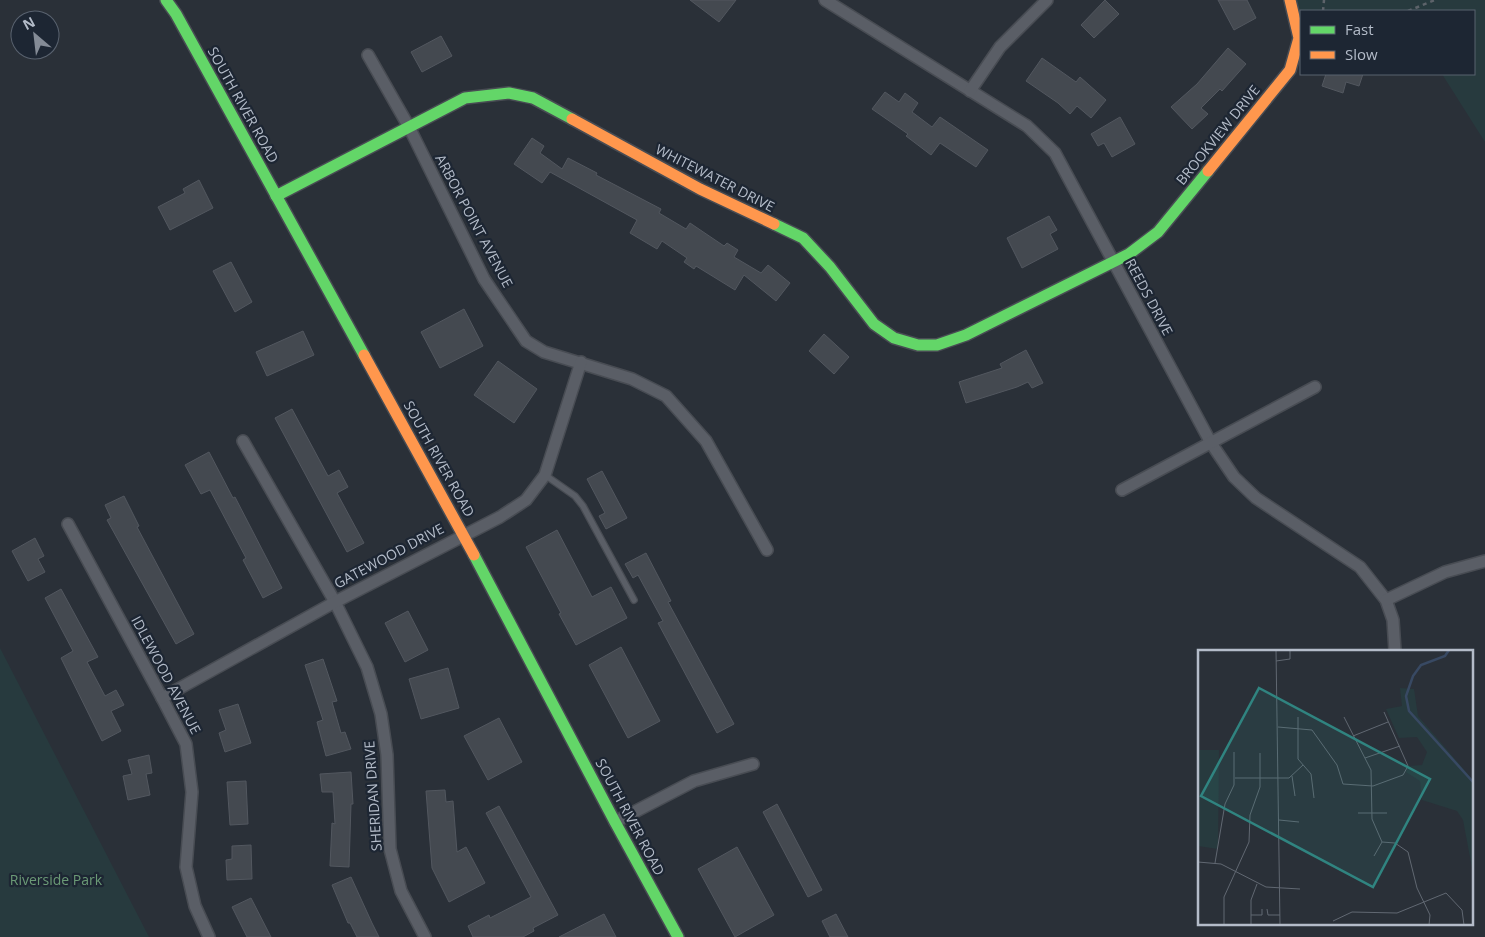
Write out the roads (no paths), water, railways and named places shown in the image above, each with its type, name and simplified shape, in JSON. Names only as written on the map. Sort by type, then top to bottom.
[{"type":"street","name":"SOUTH RIVER ROAD","points":[[166,0],[176,14],[463,534],[678,937]]},
{"type":"street","name":"REEDS DRIVE","points":[[825,0],[1027,126],[1055,152],[1211,443],[1234,477],[1256,498],[1360,566],[1386,600],[1393,620],[1395,650]]},
{"type":"street","points":[[970,91],[1000,47],[1047,0]]},
{"type":"street","name":"BROOKVIEW DRIVE","points":[[1113,262],[1129,254],[1158,232],[1290,70],[1299,38],[1290,0]]},
{"type":"street","name":"ARBOR POINT AVENUE","points":[[368,55],[409,127],[484,279],[526,341],[544,352],[581,362],[632,380],[666,396],[706,441],[767,550]]},
{"type":"street","name":"WHITEWATER DRIVE","points":[[276,196],[465,98],[509,93],[533,98],[700,189],[803,238],[830,267],[874,324],[894,338],[918,345],[937,344],[966,335],[1113,262]]},
{"type":"street","name":"GATEWOOD DRIVE","points":[[162,698],[335,602],[463,534],[500,517],[526,500],[545,475],[581,362]]},
{"type":"street","points":[[1122,490],[1315,387]]},
{"type":"street","name":"SHERIDAN DRIVE","points":[[242,441],[335,602],[366,666],[380,714],[387,755],[390,849],[401,891],[426,937]]},
{"type":"street","name":"IDLEWOOD AVENUE","points":[[68,524],[186,744],[192,792],[186,867],[194,906],[209,937]]},
{"type":"street","points":[[1386,600],[1445,572],[1485,561]]},
{"type":"street","points":[[615,822],[694,781],[753,764]]},
{"type":"lane","points":[[545,475],[575,496],[583,506],[634,600]]},
{"type":"park label","name":"Riverside Park","points":[[56,880]]}]
